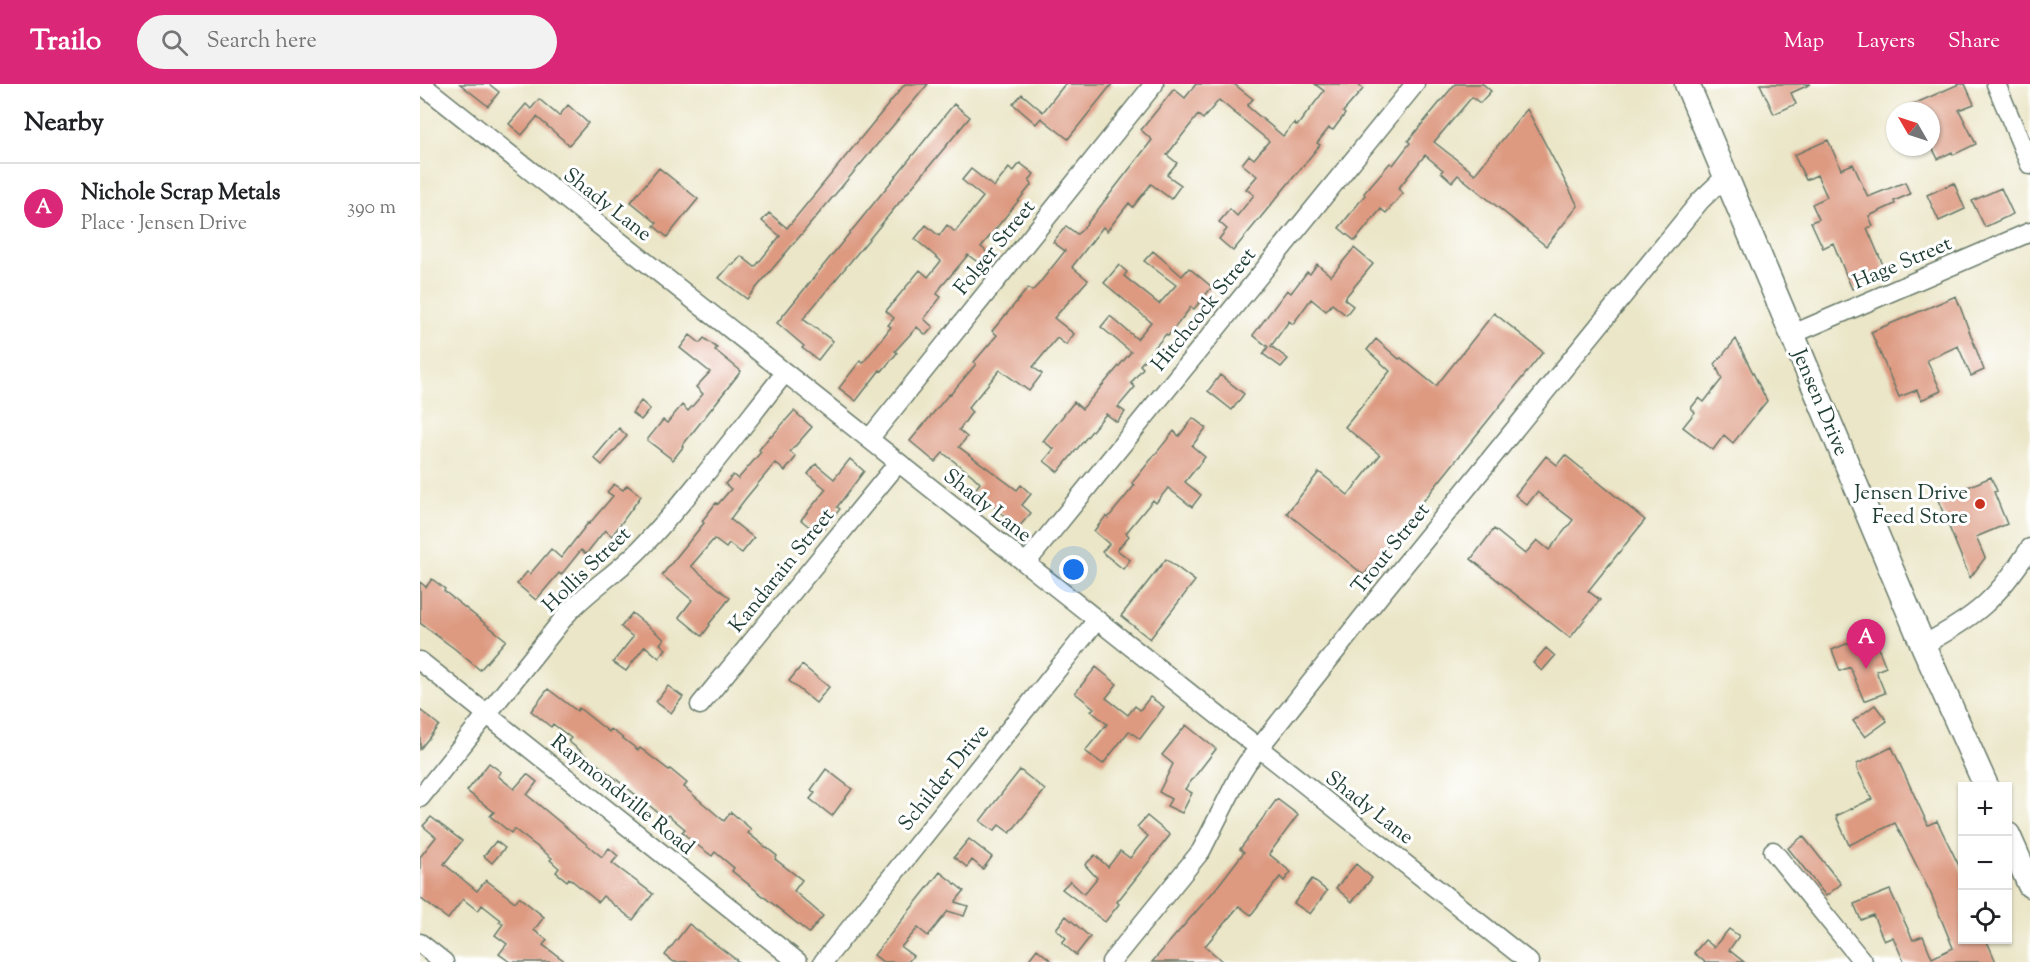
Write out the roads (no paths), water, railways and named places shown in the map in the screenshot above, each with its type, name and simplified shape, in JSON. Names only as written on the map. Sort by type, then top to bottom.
[{"type":"main road","name":"Jensen Drive","points":[[1687,84],[1923,645],[1984,782]]},
{"type":"main road","points":[[2007,836],[2030,885]]},
{"type":"street","name":"Shady Lane","points":[[421,84],[784,374],[1529,962]]},
{"type":"street","name":"Folger Street","points":[[869,439],[1154,84]]},
{"type":"street","name":"Hitchcock Street","points":[[1026,563],[1415,84]]},
{"type":"street","points":[[1996,84],[2030,165]]},
{"type":"street","name":"Trout Street","points":[[1111,962],[1201,851],[1239,776],[1260,748],[1685,219],[1725,177]]},
{"type":"street","name":"Hage Street","points":[[1793,334],[2030,232]]},
{"type":"street","name":"Hollis Street","points":[[420,798],[576,603],[621,568],[664,523],[784,374]]},
{"type":"street","name":"Kandarain Street","points":[[700,705],[898,463]]},
{"type":"street","points":[[1923,645],[1975,614],[1995,596],[2013,575],[2030,548]]},
{"type":"street","name":"Schilder Drive","points":[[823,962],[1097,620]]},
{"type":"street","name":"Raymondville Road","points":[[420,661],[798,962]]},
{"type":"street","points":[[1773,851],[1863,962]]},
{"type":"street","points":[[420,943],[444,962]]},
{"type":"place","name":"Jensen Drive Feed Store","points":[[1980,504]]},
{"type":"place","name":"Nichole Scrap Metals","points":[[1866,669]]}]
